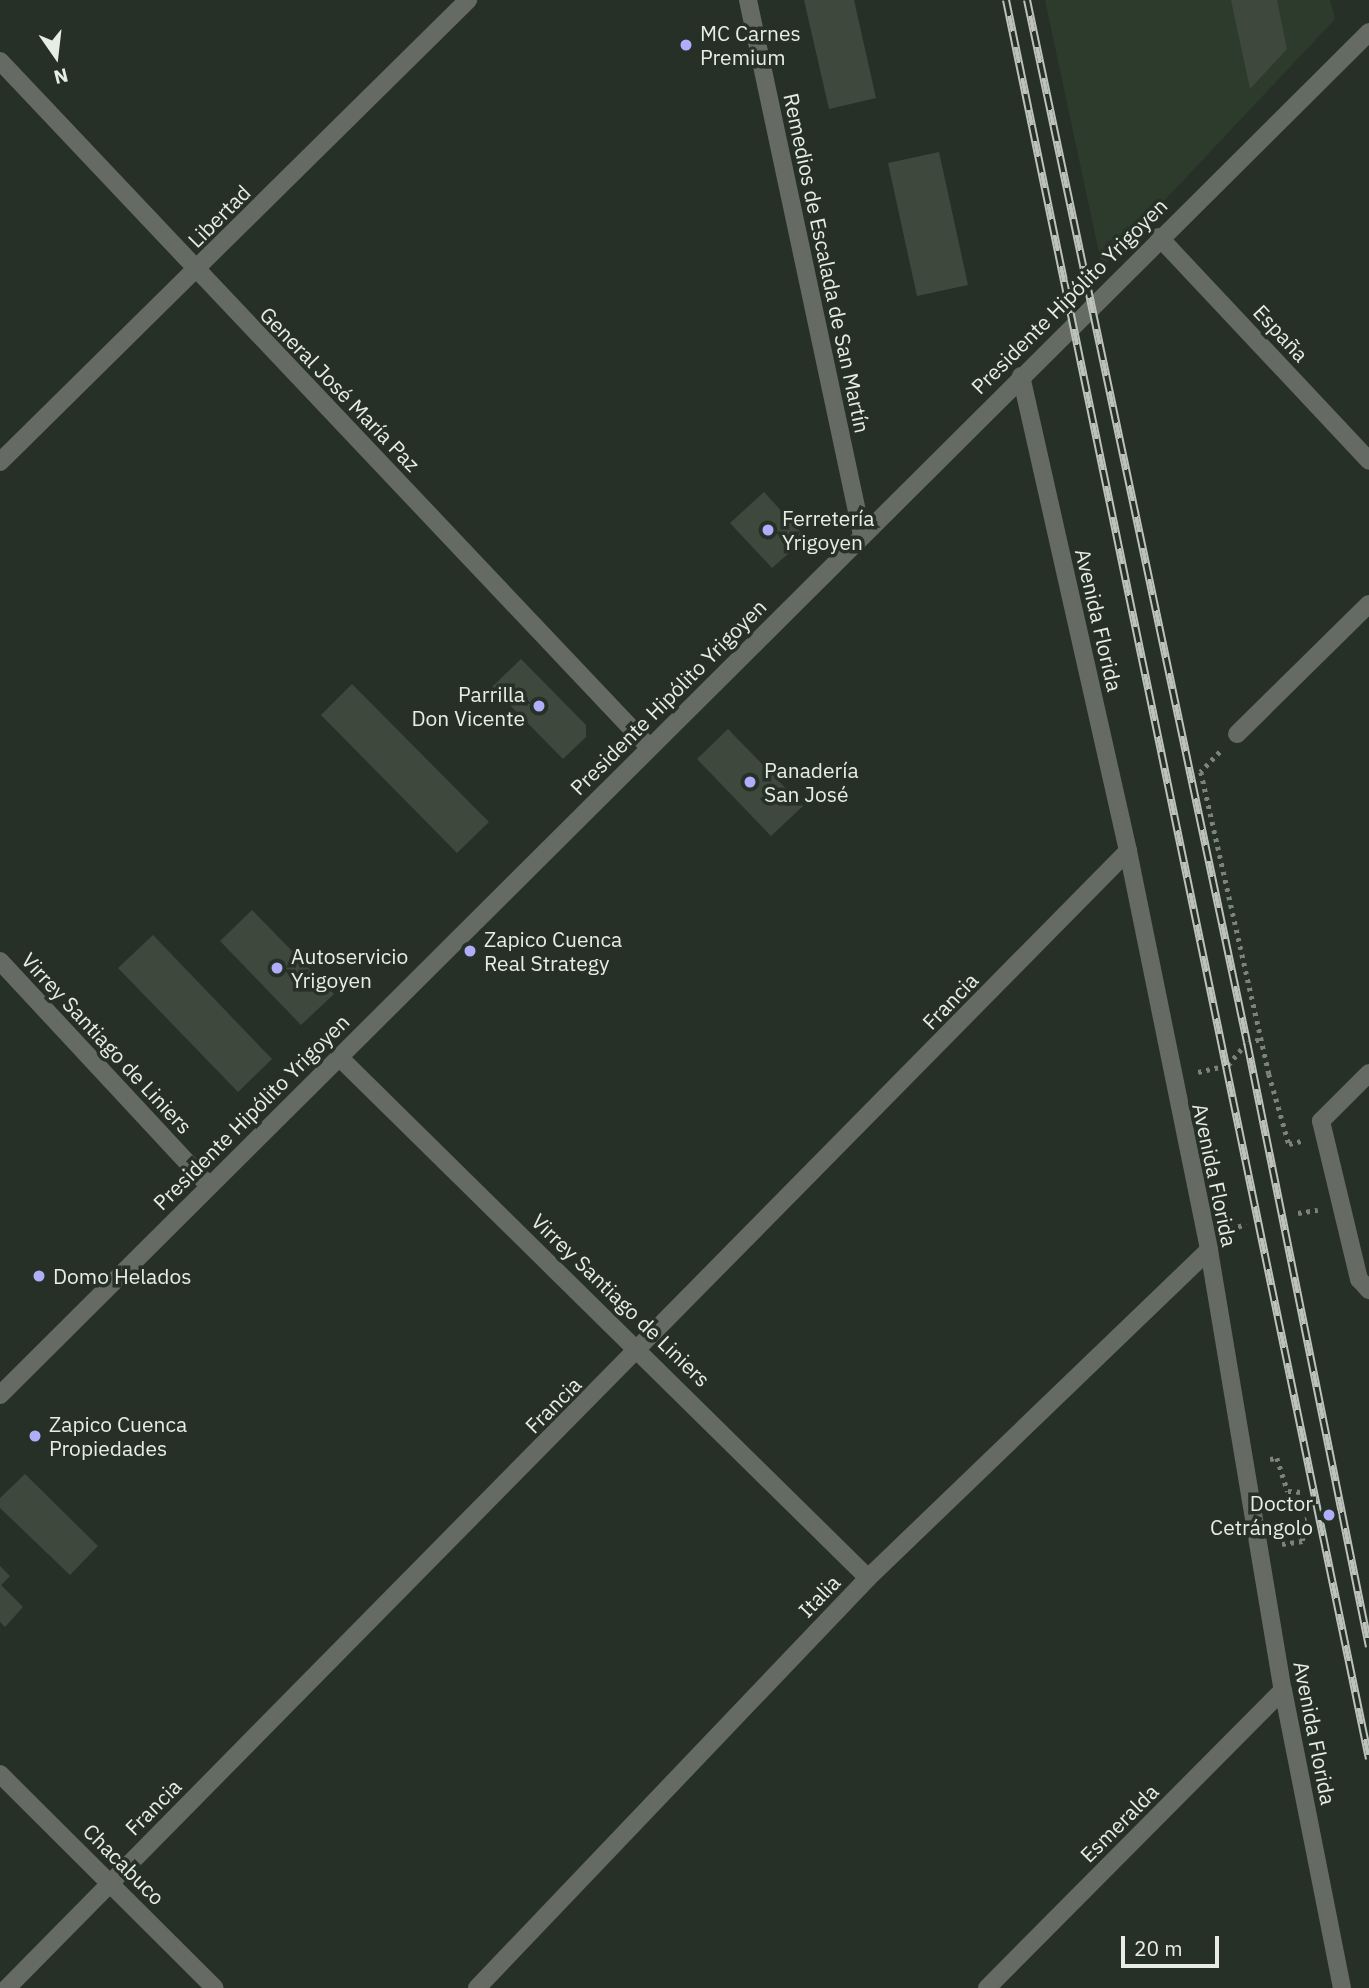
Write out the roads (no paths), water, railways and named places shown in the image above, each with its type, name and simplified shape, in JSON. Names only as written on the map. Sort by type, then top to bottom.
[{"type":"street","name":"Libertad","points":[[0,461],[197,270],[468,0]]},
{"type":"street","name":"Remedios de Escalada de San Martín","points":[[748,0],[862,535]]},
{"type":"street","name":"Presidente Hipólito Yrigoyen","points":[[0,1395],[1159,237],[1369,32]]},
{"type":"street","name":"General José María Paz","points":[[0,61],[649,747]]},
{"type":"street","name":"España","points":[[1159,237],[1369,461]]},
{"type":"street","name":"Avenida Florida","points":[[1021,376],[1128,851],[1171,1077],[1209,1250],[1283,1690],[1342,1988]]},
{"type":"street","points":[[1237,734],[1369,604]]},
{"type":"street","name":"Francia","points":[[7,1988],[640,1350],[1128,851]]},
{"type":"street","name":"Virrey Santiago de Liniers","points":[[0,961],[209,1186]]},
{"type":"street","name":"Virrey Santiago de Liniers","points":[[339,1056],[868,1577]]},
{"type":"street","points":[[1369,1073],[1321,1121],[1359,1279],[1369,1290]]},
{"type":"street","name":"Italia","points":[[477,1988],[868,1577],[1209,1250]]},
{"type":"street","name":"Esmeralda","points":[[987,1988],[1283,1690]]},
{"type":"street","name":"Chacabuco","points":[[0,1773],[215,1988]]},
{"type":"railway","points":[[1006,0],[1369,1759]]},
{"type":"railway","points":[[1027,0],[1247,1042],[1369,1647]]},
{"type":"place","name":"MC Carnes Premium","points":[[686,45]]},
{"type":"place","name":"Ferretería Yrigoyen","points":[[768,530]]},
{"type":"place","name":"Parrilla Don Vicente","points":[[539,706]]},
{"type":"place","name":"Panadería San José","points":[[750,782]]},
{"type":"place","name":"Zapico Cuenca Real Strategy","points":[[470,951]]},
{"type":"place","name":"Autoservicio Yrigoyen","points":[[277,968]]},
{"type":"place","name":"Domo Helados","points":[[39,1276]]},
{"type":"place","name":"Zapico Cuenca Propiedades","points":[[35,1436]]},
{"type":"place","name":"Doctor Cetrángolo","points":[[1329,1515]]}]
